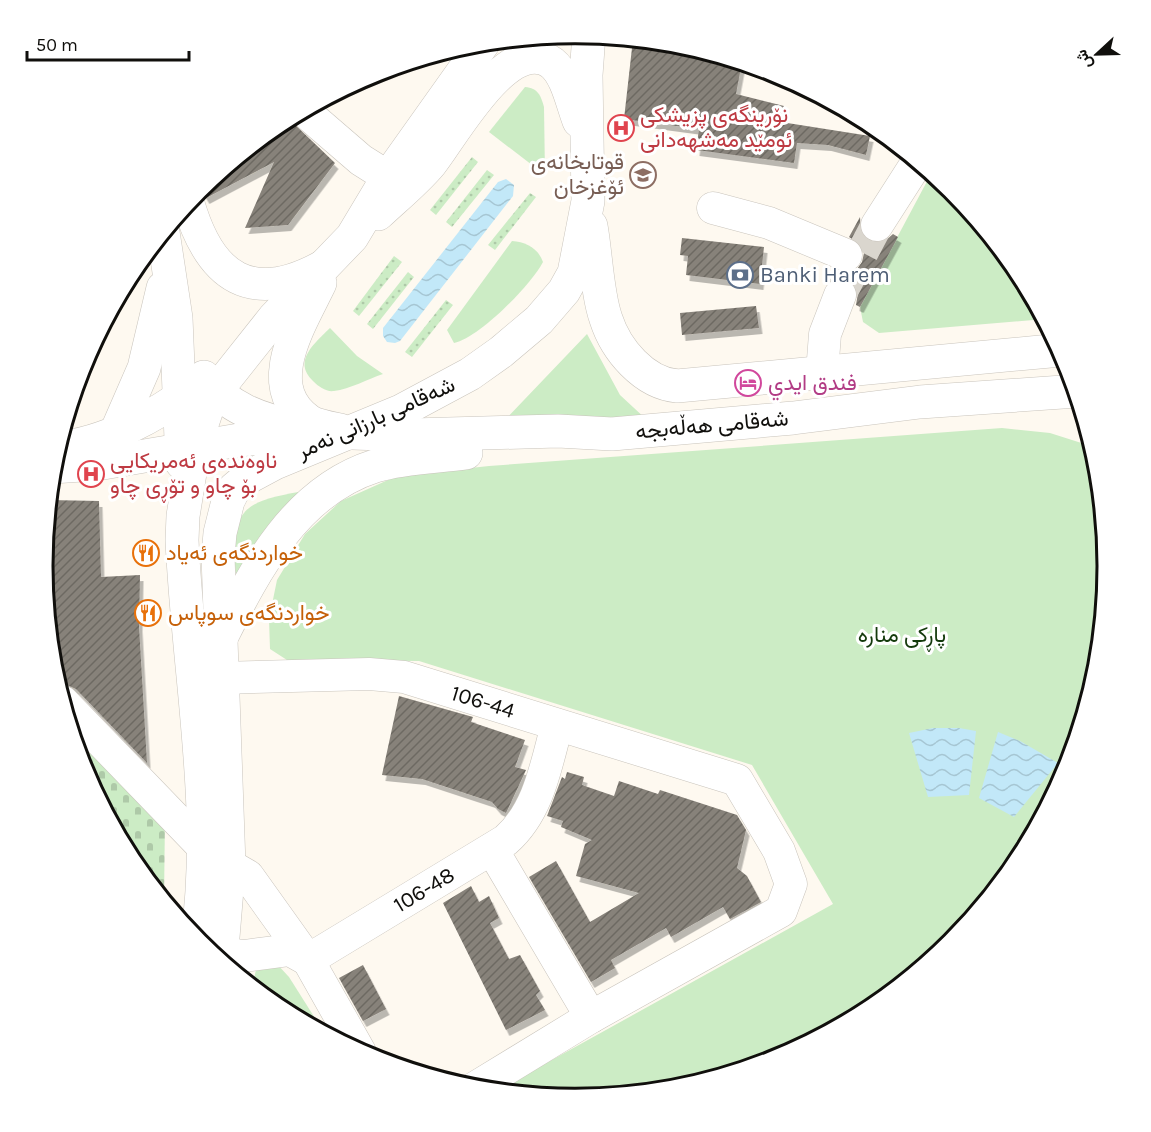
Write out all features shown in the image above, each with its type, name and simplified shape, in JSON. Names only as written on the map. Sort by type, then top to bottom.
[{"type":"main road","name":"شەقامی بارزانی نەمر","points":[[214,943],[221,678],[218,576],[220,533],[226,508],[234,489],[247,478],[335,432],[401,411],[470,374],[539,320],[564,291],[574,273],[588,201],[586,142],[589,44]]},
{"type":"main road","points":[[335,432],[309,421],[289,394],[284,377],[286,360],[341,249],[388,177],[476,54]]},
{"type":"main road","points":[[67,446],[117,430],[211,385],[341,249],[423,173],[496,76],[520,61],[543,59],[559,71],[586,142]]},
{"type":"main road","name":"شەقامی هەڵەبجە","points":[[588,201],[606,318],[629,358],[658,383],[677,386],[1051,351]]},
{"type":"main road","points":[[165,243],[176,318],[192,359],[211,385],[252,415],[335,432]]},
{"type":"main road","points":[[117,430],[144,368],[168,266]]},
{"type":"main road","name":"شەقامی بارزانی نەمر","points":[[176,318],[178,400],[188,449],[183,516],[183,561],[216,856]]},
{"type":"main road","points":[[188,449],[207,409],[211,385]]},
{"type":"main road","name":"شەقامی هەڵەبجە","points":[[335,432],[412,435],[558,431],[612,434],[793,418],[920,402],[1068,392]]},
{"type":"main road","points":[[63,466],[97,464],[239,440],[335,432]]},
{"type":"main road","points":[[220,639],[248,584],[285,529],[321,496],[347,478],[388,462],[612,434]]},
{"type":"street","points":[[310,116],[361,160],[388,177]]},
{"type":"street","points":[[877,225],[914,168]]},
{"type":"street","points":[[713,208],[769,223],[846,255]]},
{"type":"street","points":[[192,212],[210,253],[227,272],[243,281],[291,282],[341,249]]},
{"type":"street","points":[[822,373],[825,334],[840,295]]},
{"type":"street","name":"106-44","points":[[221,678],[369,674],[404,677],[736,780],[779,851],[791,884],[781,911],[591,1017]]},
{"type":"street","points":[[75,714],[216,856],[248,876],[308,960],[352,1039]]},
{"type":"street","name":"106-48","points":[[308,960],[492,849],[520,827],[529,813],[540,785],[557,724]]},
{"type":"street","points":[[487,1080],[591,1017],[492,849]]},
{"type":"street","points":[[225,954],[244,956],[290,950],[308,960]]},
{"type":"green space","points":[[525,87],[538,93],[544,107],[545,175],[489,132]]},
{"type":"green space","points":[[472,157],[478,162],[436,215],[430,210]]},
{"type":"green space","points":[[487,170],[494,175],[452,227],[446,222]]},
{"type":"green space","points":[[928,180],[968,221],[990,248],[1036,320],[879,333],[863,322],[860,307]]},
{"type":"green space","points":[[530,193],[536,197],[495,250],[488,245]]},
{"type":"green space","points":[[512,241],[531,247],[543,262],[528,284],[490,321],[465,339],[454,343],[447,330]]},
{"type":"green space","points":[[394,256],[402,262],[359,316],[353,311]]},
{"type":"green space","points":[[408,272],[414,277],[373,329],[367,324]]},
{"type":"green space","points":[[446,300],[453,305],[412,357],[405,352]]},
{"type":"green space","points":[[330,328],[357,356],[383,374],[334,391],[325,390],[315,383],[307,374],[305,359],[312,346]]},
{"type":"green space","points":[[587,334],[620,395],[647,420],[504,421]]},
{"type":"green space","name":"پاڕکی منارە","points":[[1002,428],[1050,433],[1083,444],[1094,498],[1098,566],[1097,600],[1088,668],[1070,734],[1044,797],[1010,856],[968,911],[920,959],[894,981],[807,1035],[743,1061],[711,1071],[644,1084],[610,1087],[576,1088],[508,1084],[833,904],[752,765],[419,661],[287,660],[270,649],[269,619],[277,580],[305,534],[341,501],[397,476],[489,466]]},
{"type":"green space","points":[[309,490],[236,579],[235,536],[245,512],[255,504],[268,499]]},
{"type":"green space","points":[[83,741],[165,816],[164,888],[123,827],[107,797]]},
{"type":"green space","points":[[259,957],[276,963],[289,977],[315,1019],[285,1000],[254,978]]},
{"type":"water","points":[[506,179],[514,185],[513,196],[400,341],[387,342],[383,336],[383,328],[498,182]]},
{"type":"water","points":[[933,728],[959,728],[976,731],[969,795],[928,797],[909,733]]},
{"type":"water","points":[[998,732],[1020,741],[1058,763],[1014,817],[979,798]]},
{"type":"building","points":[[632,47],[711,61],[740,70],[736,94],[784,106],[781,122],[870,136],[866,155],[828,145],[797,143],[794,163],[696,150],[699,129],[624,119]]},
{"type":"building","points":[[296,125],[335,163],[288,225],[245,228],[274,162],[206,198],[257,151]]},
{"type":"building","points":[[860,217],[861,233],[868,240],[876,243],[885,241],[893,234],[898,237],[860,307],[856,305],[858,293],[854,283],[846,278],[832,279],[837,271],[849,273],[857,269],[862,262],[864,253],[861,245],[849,237]]},
{"type":"building","points":[[682,238],[764,247],[760,284],[686,275],[688,256],[680,255]]},
{"type":"building","points":[[756,306],[759,328],[682,335],[680,313]]},
{"type":"building","points":[[57,500],[99,501],[101,577],[140,575],[139,626],[147,763],[76,689],[67,685],[57,634],[53,566]]},
{"type":"building","points":[[399,696],[473,717],[471,722],[525,740],[515,767],[526,770],[506,813],[492,802],[422,779],[382,775]]},
{"type":"building","points":[[567,772],[584,777],[582,785],[614,796],[619,781],[658,794],[660,790],[737,815],[746,830],[737,868],[747,876],[761,902],[730,919],[723,907],[671,937],[666,928],[611,960],[615,968],[591,982],[529,877],[556,861],[590,922],[639,893],[576,876],[585,844],[592,840],[561,827],[563,821],[547,816],[562,777],[565,779]]},
{"type":"building","points":[[471,886],[479,902],[489,896],[499,918],[490,923],[509,959],[520,955],[540,991],[536,995],[545,1010],[506,1030],[443,903]]},
{"type":"building","points":[[363,965],[386,1009],[363,1021],[339,978]]},
{"type":"tunnel","points":[[840,295],[877,225]]},
{"type":"place","name":"نۆرینگەی پزیشکی ئومێد مەشهەدانی","points":[[621,128]]},
{"type":"place","name":"قوتابخانەی ئۆغزخان","points":[[643,175]]},
{"type":"place","name":"Banki Harem","points":[[740,275]]},
{"type":"place","name":"فندق ايدي","points":[[748,383]]},
{"type":"place","name":"ناوەندەی ئەمریکایی بۆ چاو و تۆڕی چاو","points":[[91,474]]},
{"type":"place","name":"خواردنگەی ئەیاد","points":[[146,553]]},
{"type":"place","name":"خواردنگەی سوپاس","points":[[148,613]]}]
